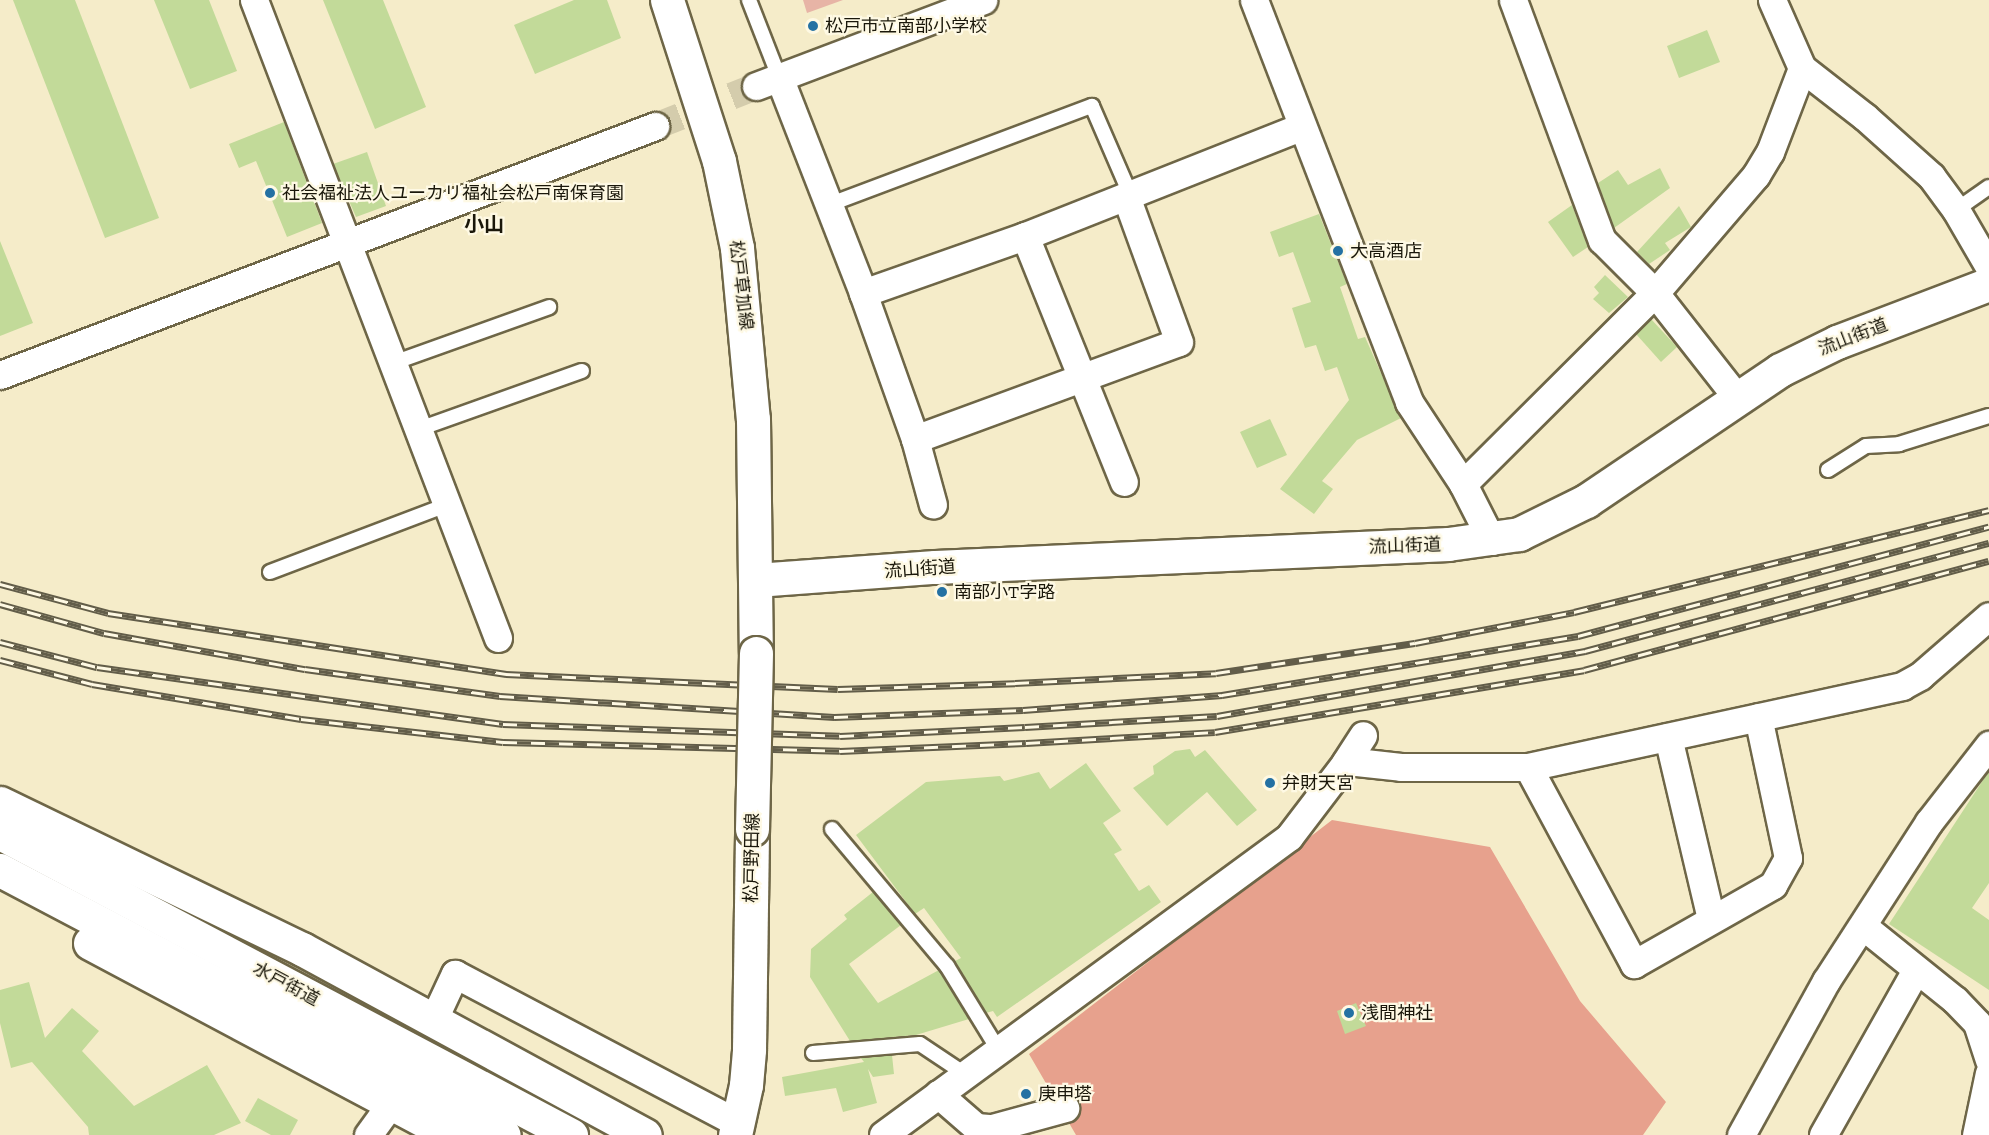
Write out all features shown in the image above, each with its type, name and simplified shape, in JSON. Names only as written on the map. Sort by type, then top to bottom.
[{"type":"main road","name":"松戸草加線","points":[[667,0],[719,161],[737,248],[753,419],[756,580]]},
{"type":"main road","name":"流山街道","points":[[756,580],[935,567],[1492,541],[1519,534],[1586,501],[1808,355],[1989,284]]},
{"type":"main road","name":"松戸野田線","points":[[737,1129],[749,1049],[756,580]]},
{"type":"main road","points":[[0,803],[302,949],[645,1135]]},
{"type":"main road","name":"水戸街道","points":[[0,833],[571,1135]]},
{"type":"main road","name":"水戸街道","points":[[0,870],[504,1135]]},
{"type":"main road","points":[[0,896],[451,1135]]},
{"type":"street","points":[[254,0],[498,638]]},
{"type":"street","points":[[933,505],[915,439],[863,293],[828,205],[767,81],[983,0]]},
{"type":"street","points":[[1254,0],[1301,127],[1409,402],[1463,484],[1492,541]]},
{"type":"street","points":[[1513,0],[1602,240],[1655,293],[1738,399]]},
{"type":"street","points":[[1772,0],[1802,68],[1898,145],[1930,176],[1956,210],[1989,267]]},
{"type":"street","points":[[1463,484],[1655,293],[1756,175],[1770,152],[1802,68]]},
{"type":"street","points":[[0,375],[655,126]]},
{"type":"street","points":[[863,293],[1025,236],[1301,127]]},
{"type":"street","points":[[915,439],[1179,342],[1128,195]]},
{"type":"street","points":[[1025,236],[1080,378],[1099,414],[1124,482]]},
{"type":"street","points":[[1346,763],[1528,767],[1902,686],[1920,676],[1975,621]]},
{"type":"street","points":[[1528,767],[1634,964],[1773,885],[1788,858],[1758,717]]},
{"type":"street","points":[[883,1135],[1289,837],[1346,763],[1363,735]]},
{"type":"street","points":[[1668,736],[1711,919]]},
{"type":"street","points":[[1741,1135],[1788,1047],[1863,926],[1929,822],[1989,744]]},
{"type":"street","points":[[1863,926],[1977,1023],[1989,1060]]},
{"type":"street","points":[[1823,1135],[1916,970]]},
{"type":"street","points":[[438,1010],[455,974],[737,1129]]},
{"type":"street","points":[[1976,1135],[1989,1073]]},
{"type":"street","points":[[938,1094],[976,1127],[992,1128],[1065,1108]]},
{"type":"street","points":[[368,1135],[384,1113]]},
{"type":"lane","points":[[749,0],[767,81]]},
{"type":"lane","points":[[828,205],[1092,106],[1128,195]]},
{"type":"lane","points":[[1956,210],[1989,187]]},
{"type":"lane","points":[[393,363],[549,307]]},
{"type":"lane","points":[[419,429],[582,371]]},
{"type":"lane","points":[[1828,470],[1866,446],[1899,444],[1989,416]]},
{"type":"lane","points":[[270,572],[448,504]]},
{"type":"lane","points":[[832,829],[947,966],[999,1051]]},
{"type":"lane","points":[[813,1053],[920,1044],[965,1074]]},
{"type":"shaded area","points":[[803,0],[843,0],[807,13]]},
{"type":"shaded area","points":[[1332,820],[1490,847],[1580,1001],[1666,1102],[1643,1135],[1076,1135],[1029,1054]]},
{"type":"building","points":[[13,0],[75,0],[159,218],[105,238]]},
{"type":"building","points":[[154,0],[209,0],[237,71],[190,89]]},
{"type":"building","points":[[323,0],[383,0],[426,107],[375,129]]},
{"type":"building","points":[[574,0],[607,0],[621,38],[535,74],[514,25]]},
{"type":"building","points":[[1707,30],[1720,62],[1679,78],[1667,46]]},
{"type":"building","points":[[284,122],[322,223],[287,237],[256,161],[239,168],[229,144]]},
{"type":"building","points":[[367,152],[386,206],[356,217],[333,164]]},
{"type":"building","points":[[1660,168],[1670,188],[1614,228],[1598,183],[1618,170],[1628,185]]},
{"type":"building","points":[[1572,205],[1588,247],[1573,257],[1548,222]]},
{"type":"building","points":[[1679,206],[1691,227],[1665,243],[1670,250],[1649,264],[1637,252]]},
{"type":"building","points":[[1319,214],[1347,284],[1340,287],[1358,339],[1365,337],[1401,418],[1357,440],[1322,481],[1333,489],[1314,514],[1280,489],[1349,400],[1337,367],[1325,371],[1316,345],[1305,348],[1292,308],[1311,302],[1293,252],[1279,257],[1270,232]]},
{"type":"building","points":[[0,241],[33,323],[0,336]]},
{"type":"building","points":[[1605,275],[1628,297],[1609,313],[1593,299],[1599,293],[1594,287]]},
{"type":"building","points":[[1651,319],[1677,347],[1661,362],[1636,334]]},
{"type":"building","points":[[1270,419],[1287,455],[1257,468],[1240,432]]},
{"type":"building","points":[[1190,749],[1195,757],[1205,750],[1257,810],[1237,826],[1207,792],[1167,826],[1133,788],[1154,774],[1153,766],[1175,751]]},
{"type":"building","points":[[1086,763],[1121,811],[1103,823],[1122,850],[1114,854],[1139,891],[1149,885],[1161,902],[997,1017],[993,1011],[986,1013],[955,961],[961,958],[924,908],[915,914],[856,835],[926,782],[1000,776],[1004,781],[1039,772],[1050,789]]},
{"type":"building","points":[[1989,771],[1989,883],[1972,908],[1989,920],[1989,990],[1889,924]]},
{"type":"building","points":[[873,892],[901,925],[849,964],[878,1003],[939,970],[969,1019],[916,1035],[850,1041],[810,977],[811,949],[847,919],[844,915]]},
{"type":"building","points":[[29,982],[45,1038],[72,1008],[99,1031],[82,1051],[134,1106],[207,1065],[241,1123],[214,1135],[89,1135],[88,1127],[32,1062],[11,1068],[0,1023],[0,990]]},
{"type":"building","points":[[1356,1003],[1366,1026],[1345,1034],[1337,1011]]},
{"type":"building","points":[[892,1055],[894,1074],[873,1077],[868,1069],[877,1103],[843,1112],[836,1088],[785,1096],[782,1077],[864,1062],[861,1058]]},
{"type":"building","points":[[258,1098],[298,1120],[290,1135],[271,1135],[245,1121]]},
{"type":"tunnel","points":[[655,126],[756,86]]},
{"type":"railway","points":[[0,584],[108,613],[506,674],[838,689],[1015,683],[1216,673],[1415,643],[1574,612],[1989,510]]},
{"type":"railway","points":[[0,604],[104,633],[305,669],[500,696],[834,717],[1023,710],[1222,695],[1578,636],[1989,527]]},
{"type":"railway","points":[[0,642],[97,667],[503,724],[840,736],[1025,727],[1217,716],[1585,651],[1989,543]]},
{"type":"railway","points":[[0,660],[92,684],[301,719],[503,742],[840,751],[1026,743],[1215,732],[1584,670],[1989,561]]},
{"type":"place","name":"松戸市立南部小学校","points":[[813,26]]},
{"type":"place","name":"社会福祉法人ユーカリ福祉会松戸南保育園","points":[[270,193]]},
{"type":"place","name":"大高酒店","points":[[1338,251]]},
{"type":"place","name":"南部小T字路","points":[[942,592]]},
{"type":"place","name":"弁財天宮","points":[[1270,783]]},
{"type":"place","name":"浅間神社","points":[[1349,1013]]},
{"type":"place","name":"庚申塔","points":[[1026,1094]]},
{"type":"district","name":"小山","points":[[484,224]]}]
